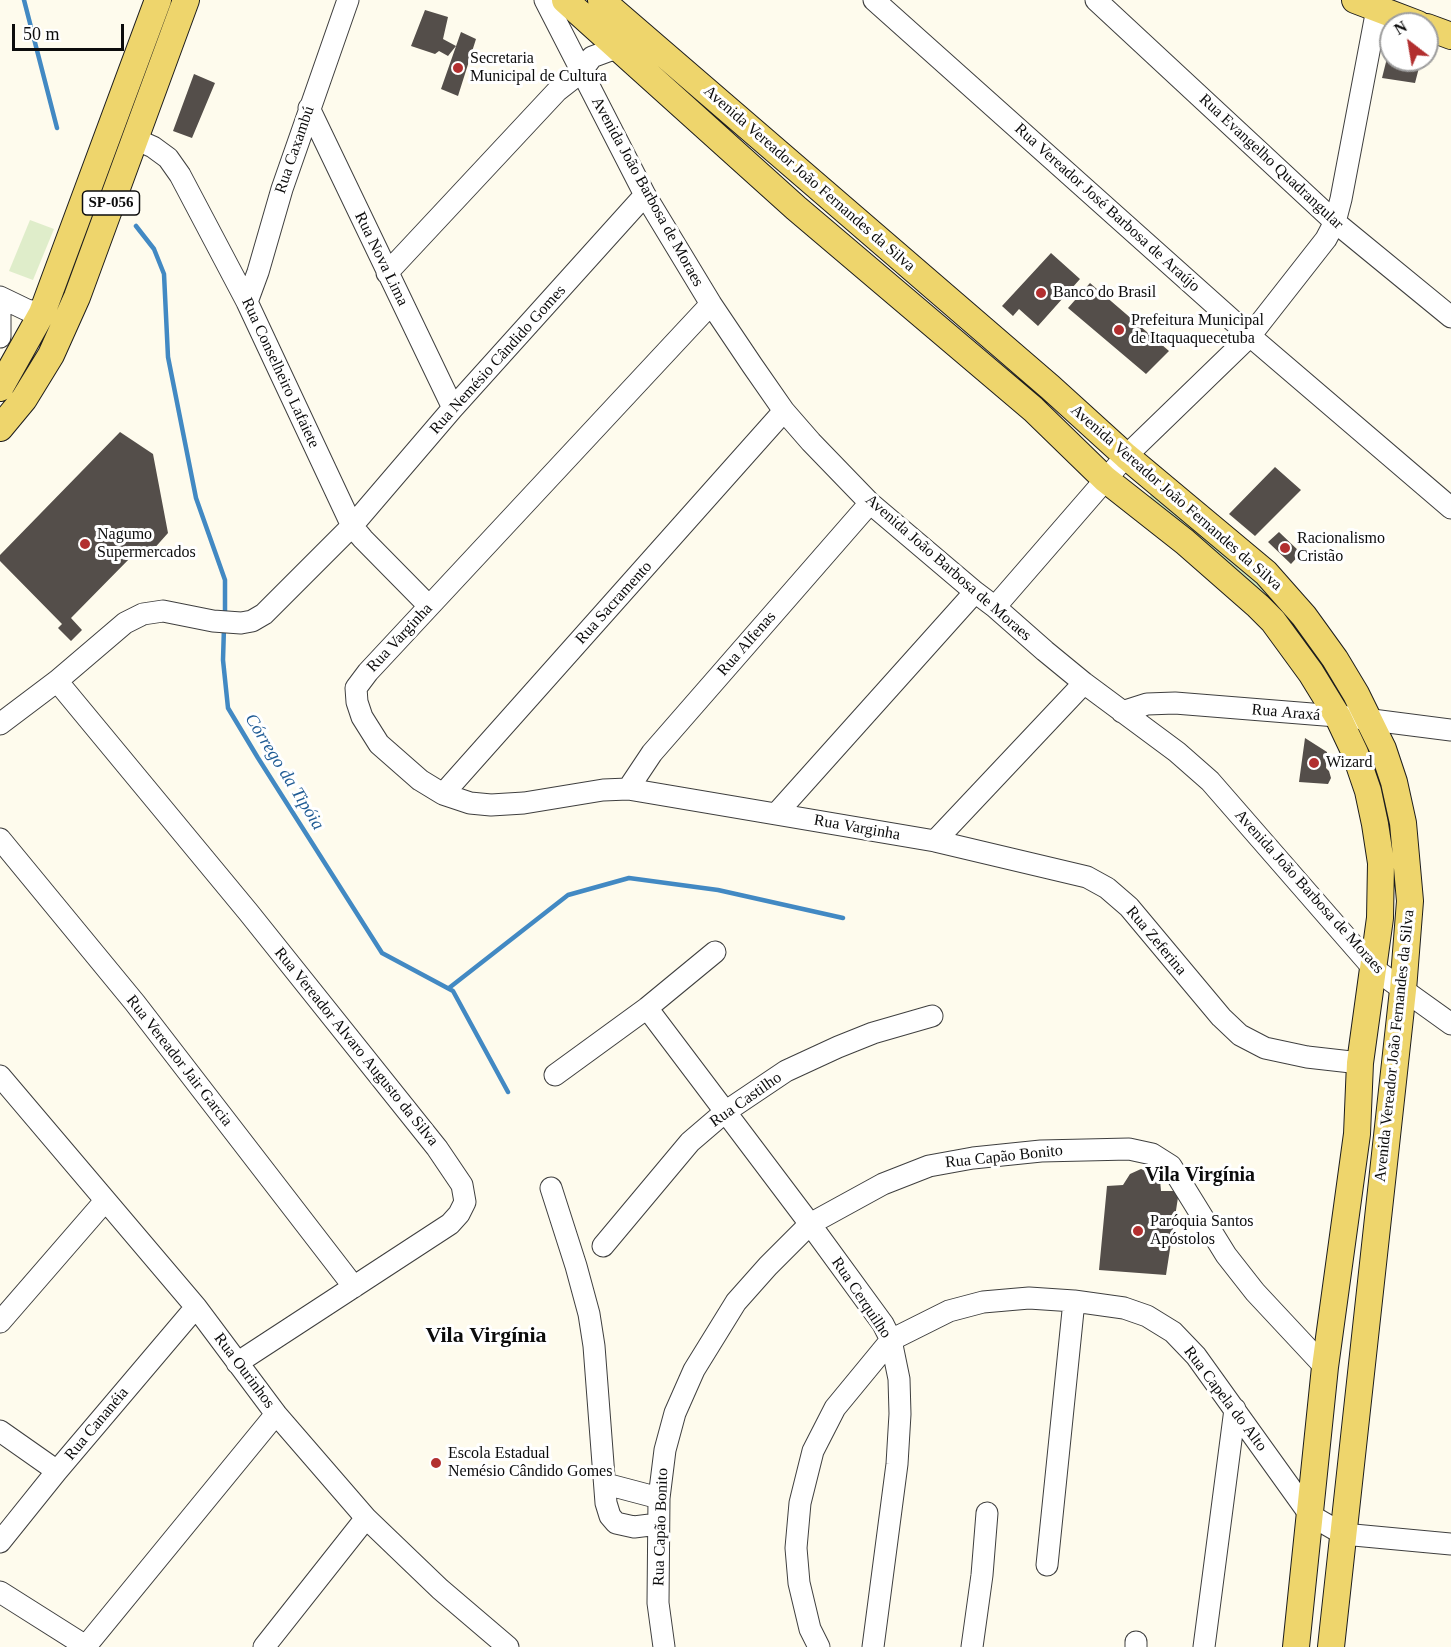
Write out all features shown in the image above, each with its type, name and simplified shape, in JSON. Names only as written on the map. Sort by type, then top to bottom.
[{"type":"main road","name":"SP-056","points":[[4,373],[42,313],[158,0]]},
{"type":"main road","name":"SP-056","points":[[0,428],[24,399],[51,355],[77,297],[186,0]]},
{"type":"main road","name":"Avenida Vereador João Fernandes da Silva","points":[[565,0],[796,208],[1033,409],[1105,479],[1185,542],[1258,606],[1292,646],[1338,717],[1359,763],[1376,824],[1381,888],[1360,1063],[1356,1134],[1325,1367],[1296,1647]]},
{"type":"main road","name":"Avenida Vereador João Fernandes da Silva","points":[[601,0],[1126,456],[1266,573],[1304,616],[1323,642],[1356,694],[1383,749],[1391,771],[1403,823],[1410,901],[1403,990],[1331,1647]]},
{"type":"main road","points":[[1366,4],[1387,12]]},
{"type":"main road","points":[[853,256],[875,236]]},
{"type":"street","name":"Rua Caxambú","points":[[247,302],[309,108],[348,0]]},
{"type":"street","name":"Avenida João Barbosa de Moraes","points":[[545,0],[580,73],[645,195],[711,304],[784,411],[811,442],[870,503],[1045,651],[1177,752],[1210,782],[1373,968],[1451,1024]]},
{"type":"street","name":"Rua Vereador José Barbosa de Araújo","points":[[874,0],[1250,336],[1451,508]]},
{"type":"street","name":"Rua Evangelho Quadrangular","points":[[1096,0],[1335,222],[1451,317]]},
{"type":"street","points":[[995,607],[1126,456],[1250,336],[1326,239],[1335,222],[1366,4]]},
{"type":"street","points":[[387,273],[557,91],[580,73],[592,57],[611,50],[621,51]]},
{"type":"street","name":"Rua Nova Lima","points":[[309,108],[453,408]]},
{"type":"street","name":"Rua Conselheiro Lafaiete","points":[[135,139],[153,147],[168,158],[180,175],[247,302],[352,526],[429,606]]},
{"type":"street","name":"Rua Nemésio Cândido Gomes","points":[[57,681],[124,623],[142,614],[163,611],[213,621],[241,623],[252,621],[264,614],[352,526],[453,408],[645,195]]},
{"type":"street","points":[[0,297],[27,310],[42,313]]},
{"type":"street","name":"Rua Varginha","points":[[711,304],[368,672],[356,688],[357,702],[362,717],[379,744],[420,780],[443,794],[470,803],[491,805],[524,803],[603,790],[628,789],[935,841]]},
{"type":"street","points":[[0,310],[0,337]]},
{"type":"street","name":"Rua Sacramento","points":[[443,794],[784,411]]},
{"type":"street","name":"Rua Alfenas","points":[[628,789],[652,753],[870,503]]},
{"type":"street","points":[[776,814],[975,592]]},
{"type":"street","points":[[0,724],[57,681]]},
{"type":"street","name":"Rua Vereador Alvaro Augusto da Silva","points":[[57,681],[249,913],[437,1148],[462,1185],[465,1202],[459,1214],[450,1224],[237,1363]]},
{"type":"street","points":[[935,841],[1084,683]]},
{"type":"street","name":"Rua Araxá","points":[[1122,712],[1147,704],[1175,703],[1369,720],[1451,730]]},
{"type":"street","name":"Rua Vereador Jair Garcia","points":[[0,839],[135,1003],[354,1287]]},
{"type":"street","name":"Rua Zeferina","points":[[935,841],[1087,878],[1107,888],[1129,907],[1221,1017],[1240,1035],[1265,1048],[1307,1057],[1360,1063]]},
{"type":"street","points":[[555,1075],[647,1008],[715,952]]},
{"type":"street","name":"Rua Cerquilho","points":[[647,1008],[810,1224],[883,1324],[891,1340],[899,1379],[900,1414],[897,1464],[873,1647]]},
{"type":"street","name":"Rua Castilho","points":[[603,1246],[690,1142],[725,1112],[786,1071],[873,1033],[932,1016]]},
{"type":"street","name":"Rua Ourinhos","points":[[0,1076],[7,1100],[105,1201],[196,1307],[276,1414],[366,1518],[440,1589],[508,1647]]},
{"type":"street","name":"Rua Capão Bonito","points":[[664,1647],[658,1603],[659,1498],[665,1450],[675,1413],[694,1370],[736,1302],[810,1224],[883,1184],[929,1166],[1041,1150],[1129,1149],[1152,1154],[1171,1166],[1226,1255],[1255,1292],[1325,1367]]},
{"type":"street","points":[[551,1188],[576,1266],[594,1346],[606,1503],[610,1516],[616,1523],[634,1527],[658,1524]]},
{"type":"street","points":[[0,1322],[105,1201]]},
{"type":"street","name":"Rua Capela do Alto","points":[[819,1647],[810,1629],[800,1583],[796,1548],[800,1503],[813,1451],[835,1408],[891,1340],[949,1311],[982,1302],[1029,1298],[1124,1308],[1147,1316],[1173,1332],[1196,1356],[1310,1515]]},
{"type":"street","points":[[1047,1565],[1074,1301]]},
{"type":"street","name":"Rua Cananéia","points":[[0,1542],[196,1307]]},
{"type":"street","points":[[1204,1647],[1235,1409]]},
{"type":"street","points":[[0,1592],[87,1646],[276,1414]]},
{"type":"street","points":[[0,1431],[57,1471]]},
{"type":"street","points":[[606,1484],[659,1498]]},
{"type":"street","points":[[972,1647],[982,1575],[987,1513]]},
{"type":"street","points":[[1310,1515],[1343,1534],[1451,1544]]},
{"type":"street","points":[[264,1647],[366,1518]]},
{"type":"green space","points":[[30,220],[54,229],[33,280],[9,271]]},
{"type":"green space","points":[[1154,490],[1301,623],[1298,632],[1149,497]]},
{"type":"building","points":[[425,10],[448,17],[443,39],[456,46],[448,56],[439,51],[435,54],[411,46]]},
{"type":"building","name":"Secretaria Municipal de Cultura","points":[[461,32],[476,39],[458,96],[441,89]]},
{"type":"building","points":[[1384,72],[1418,72],[1415,83],[1382,78]]},
{"type":"building","points":[[194,74],[215,83],[192,138],[173,131]]},
{"type":"building","name":"Banco do Brasil","points":[[1051,253],[1080,279],[1038,326],[1019,309],[1013,316],[1002,306]]},
{"type":"building","name":"Prefeitura Municipal de Itaquaquecetuba","points":[[1090,283],[1169,351],[1146,374],[1068,308]]},
{"type":"building","name":"Nagumo Supermercados","points":[[120,432],[153,454],[168,533],[144,560],[133,555],[71,618],[82,630],[71,641],[58,628],[62,624],[0,561],[0,555]]},
{"type":"building","points":[[1275,467],[1301,490],[1255,536],[1229,514]]},
{"type":"building","name":"Racionalismo Cristão","points":[[1279,532],[1301,553],[1291,564],[1268,542]]},
{"type":"building","name":"Wizard","points":[[1305,738],[1327,752],[1326,768],[1331,778],[1328,784],[1299,782]]},
{"type":"building","name":"Paróquia Santos Apóstolos","points":[[1141,1169],[1153,1173],[1160,1180],[1161,1191],[1179,1191],[1166,1275],[1099,1270],[1107,1186],[1123,1185],[1130,1174]]},
{"type":"waterway","points":[[24,0],[57,128]]},
{"type":"waterway","name":"Córrego da Tipóia","points":[[136,226],[154,249],[164,274],[168,357],[196,498],[225,580],[225,616]]},
{"type":"waterway","name":"Córrego da Tipóia","points":[[224,627],[223,660],[228,708],[258,758],[382,953],[453,991],[508,1092]]},
{"type":"waterway","points":[[449,988],[568,895],[629,878],[718,890],[843,918]]},
{"type":"place","name":"Secretaria Municipal de Cultura","points":[[458,68]]},
{"type":"place","name":"Banco do Brasil","points":[[1041,293]]},
{"type":"place","name":"Prefeitura Municipal de Itaquaquecetuba","points":[[1119,330]]},
{"type":"place","name":"Nagumo Supermercados","points":[[85,544]]},
{"type":"place","name":"Racionalismo Cristão","points":[[1285,548]]},
{"type":"place","name":"Wizard","points":[[1314,763]]},
{"type":"place","name":"Paróquia Santos Apóstolos","points":[[1138,1231]]},
{"type":"place","name":"Escola Estadual Nemésio Cândido Gomes","points":[[436,1463]]},
{"type":"district","name":"Vila Virgínia","points":[[1200,1176]]},
{"type":"district","name":"Vila Virgínia","points":[[486,1336]]}]
